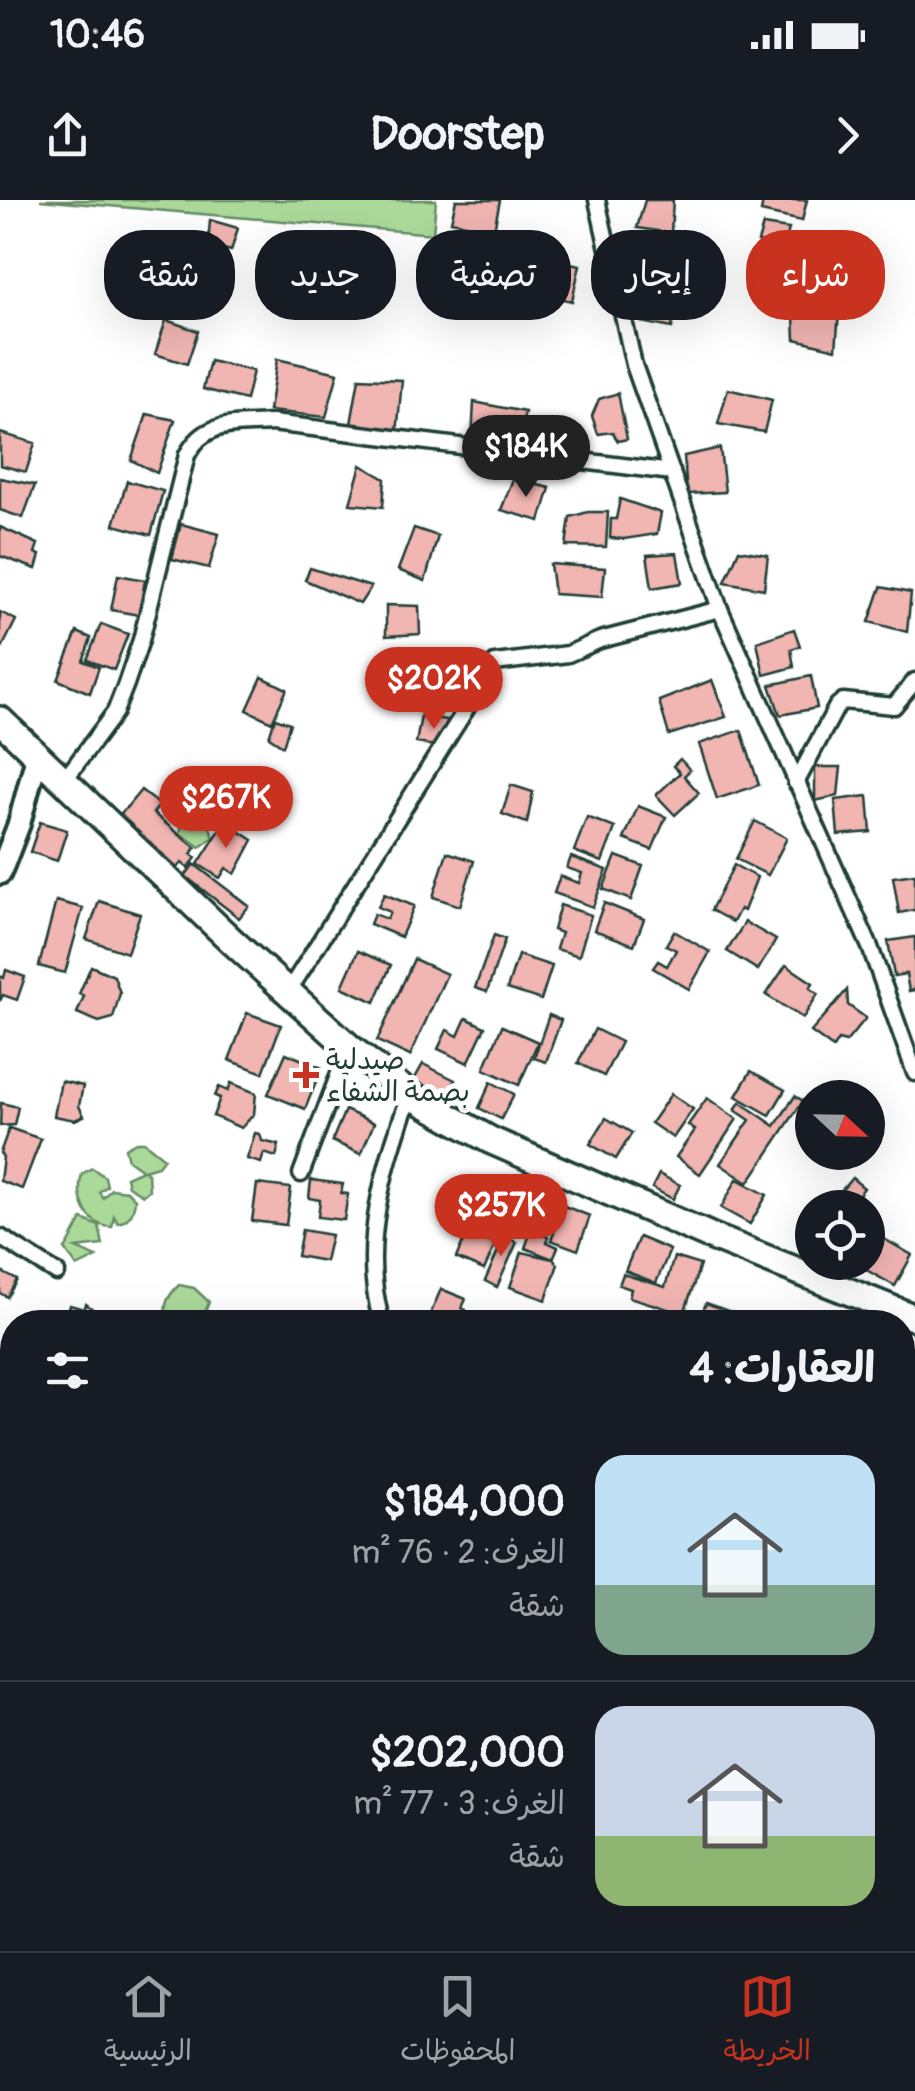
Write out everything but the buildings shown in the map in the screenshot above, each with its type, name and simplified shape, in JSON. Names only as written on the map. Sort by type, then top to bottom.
[{"type":"highway","points":[[0,720],[349,1048],[410,1095],[490,1140],[710,1236],[895,1310]]},
{"type":"street","points":[[597,200],[634,364],[720,609],[870,947],[915,1073]]},
{"type":"street","points":[[63,782],[114,712],[141,640],[187,455],[196,438],[209,428],[272,423],[672,472]]},
{"type":"street","points":[[288,992],[495,663],[568,654],[600,640],[720,609]]},
{"type":"street","points":[[796,783],[837,706],[843,701],[894,706],[915,681]]},
{"type":"street","points":[[0,873],[19,824],[37,756]]},
{"type":"street","points":[[302,1174],[349,1048]]},
{"type":"street","points":[[380,1310],[373,1264],[380,1193],[410,1095]]},
{"type":"street","points":[[0,1238],[57,1273]]},
{"type":"green space","points":[[40,200],[436,200],[433,230],[387,230]]},
{"type":"green space","points":[[188,799],[196,803],[201,814],[209,813],[211,818],[208,823],[214,837],[200,847],[180,833],[182,811]]},
{"type":"green space","points":[[144,1142],[164,1158],[158,1166],[144,1170],[148,1173],[149,1190],[143,1195],[128,1186],[126,1177],[142,1170],[128,1160],[125,1148]]},
{"type":"green space","points":[[92,1168],[105,1177],[107,1186],[99,1192],[103,1198],[111,1189],[127,1191],[135,1199],[128,1218],[118,1223],[114,1216],[112,1227],[95,1222],[82,1201],[82,1174]]},
{"type":"green space","points":[[82,1219],[99,1226],[103,1245],[76,1248],[97,1257],[77,1267],[65,1249]]},
{"type":"green space","points":[[179,1285],[194,1288],[209,1302],[206,1310],[166,1310]]},
{"type":"place","name":"صيدلية بصمة الشفاء","points":[[306,1075]]}]
